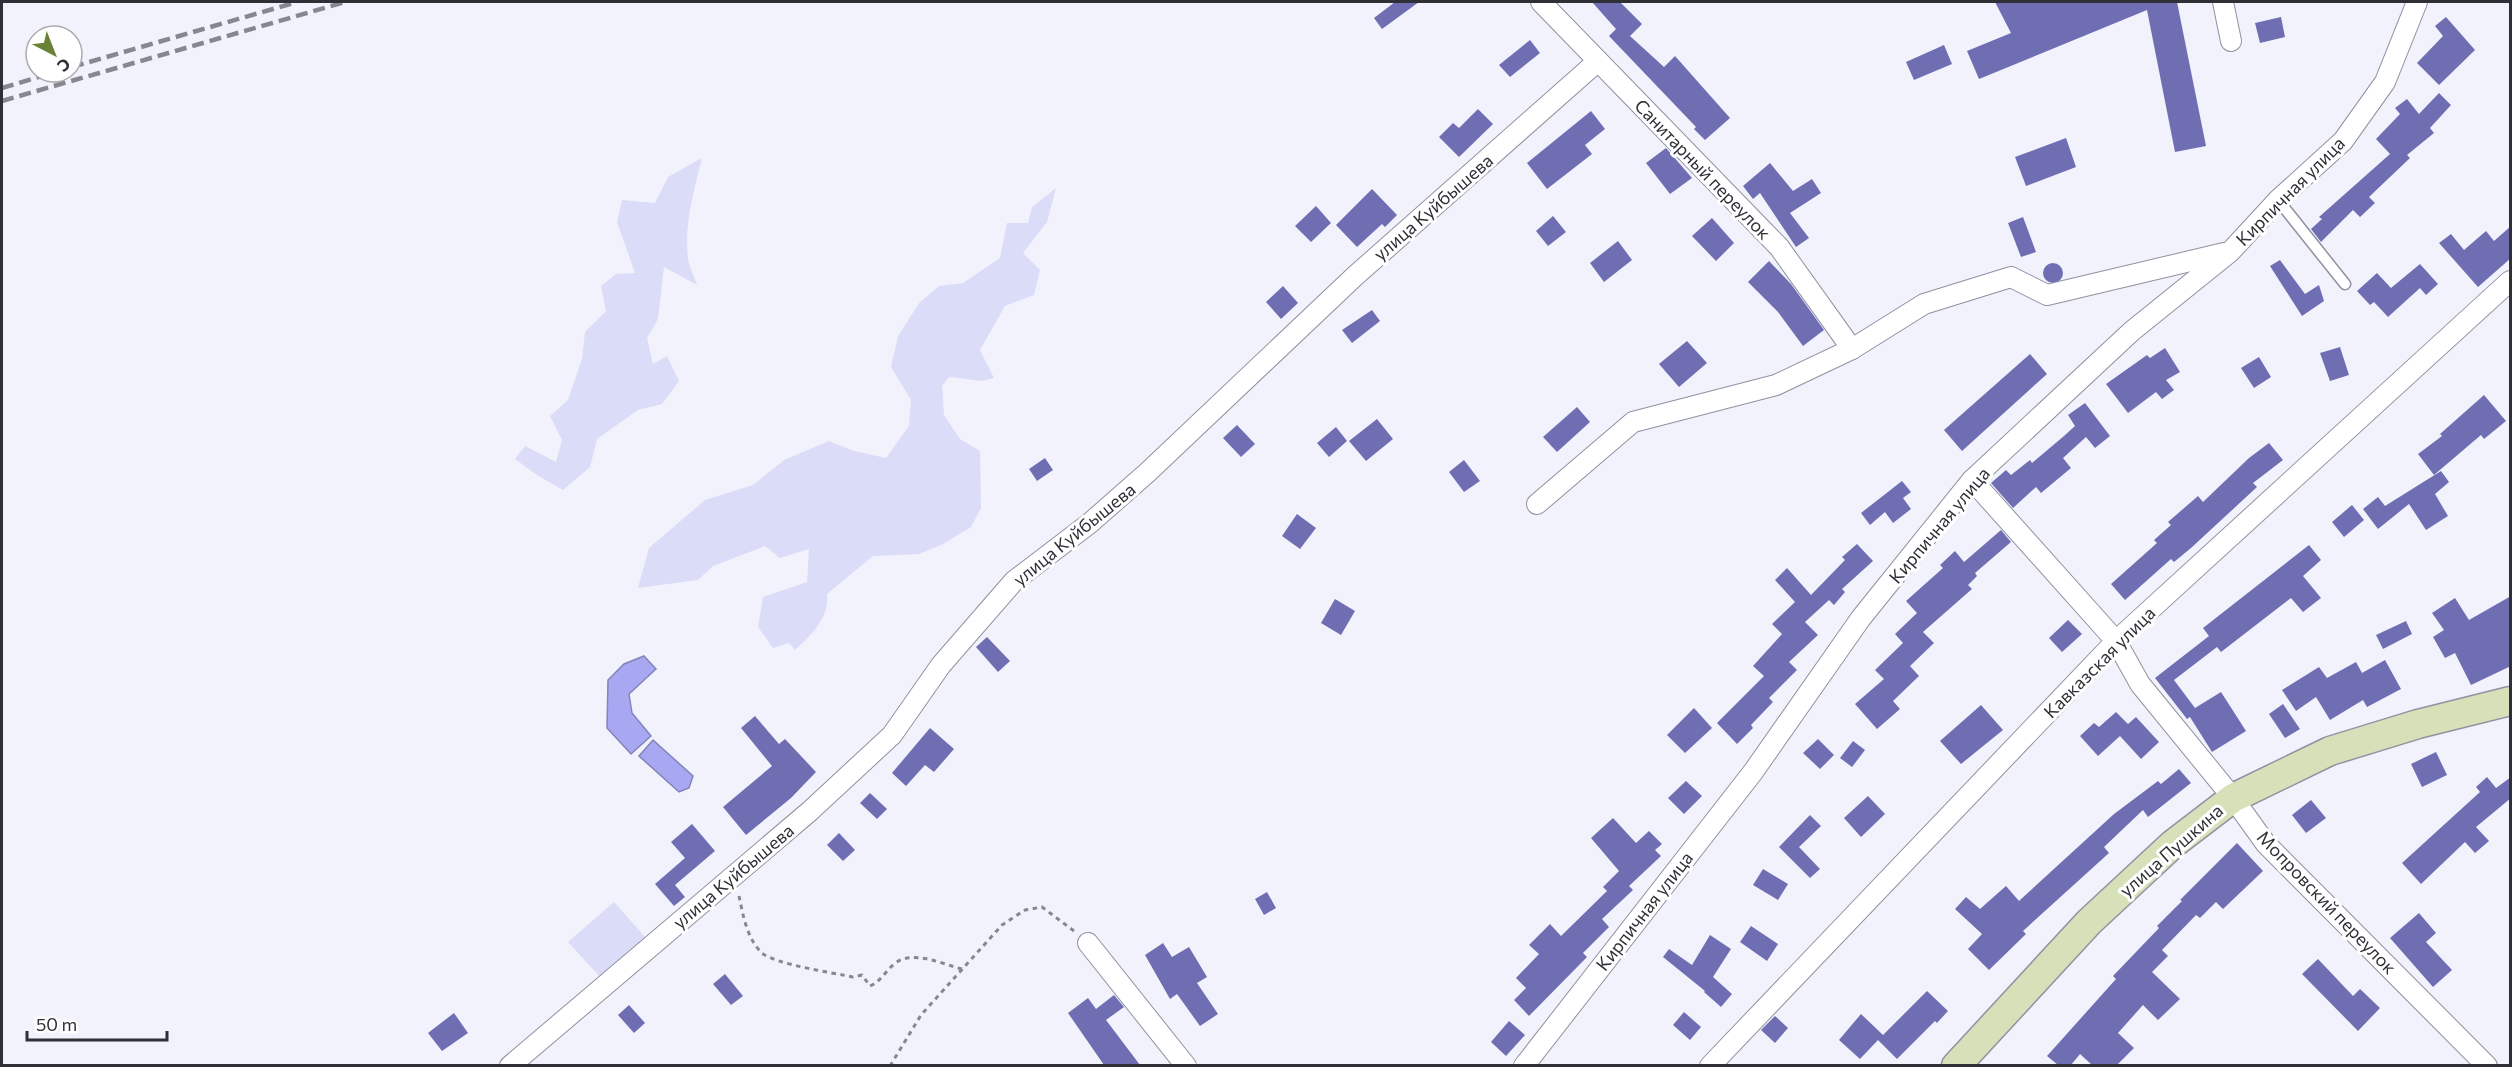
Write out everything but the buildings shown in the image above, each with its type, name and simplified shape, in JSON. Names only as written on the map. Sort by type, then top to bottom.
[{"type":"main road","name":"улица Пушкина","points":[[1956,1065],[2089,922],[2173,844],[2233,798],[2330,752],[2418,724],[2511,701]]},
{"type":"street","name":"Санитарный переулок","points":[[1541,2],[1779,247],[1852,349]]},
{"type":"street","points":[[2223,2],[2231,41]]},
{"type":"street","name":"Кирпичная улица","points":[[1524,1065],[1753,772],[1861,618],[1972,480],[2132,331],[2230,252],[2278,200],[2343,141],[2385,82],[2417,2]]},
{"type":"street","name":"улица Куйбышева","points":[[510,1065],[810,811],[892,735],[941,665],[1014,581],[1090,523],[1148,472],[1355,276],[1598,61]]},
{"type":"street","points":[[1537,504],[1633,422],[1776,385],[1852,349],[1924,304],[2012,277],[2047,295],[2230,252]]},
{"type":"street","name":"Кавказская улица","points":[[1710,1065],[2116,641],[2511,281]]},
{"type":"street","name":"Мопровский переулок","points":[[1972,480],[2116,641],[2140,684],[2233,798],[2266,844],[2487,1065]]},
{"type":"street","points":[[1088,943],[1186,1065]]},
{"type":"lane","points":[[2278,200],[2345,284]]},
{"type":"path","points":[[734,874],[751,939],[763,954],[786,962],[853,977],[862,975],[870,986],[877,983],[896,962],[915,957],[962,969]]},
{"type":"path","points":[[890,1065],[921,1015],[1002,925],[1025,910],[1042,907],[1088,943]]},
{"type":"shaded area","points":[[702,158],[690,207],[687,233],[689,261],[697,285],[664,267],[658,319],[647,338],[653,364],[667,356],[679,381],[662,404],[638,410],[597,439],[590,467],[563,490],[515,459],[525,446],[556,462],[562,440],[550,416],[568,400],[582,359],[585,332],[606,311],[601,286],[616,274],[635,273],[617,222],[622,200],[655,203],[668,177]]},
{"type":"shaded area","points":[[1056,188],[1047,222],[1023,253],[1040,270],[1034,295],[1005,306],[980,350],[994,378],[982,381],[949,377],[942,386],[944,415],[960,439],[980,451],[981,508],[971,527],[943,544],[919,554],[873,556],[827,594],[826,610],[818,625],[795,650],[789,643],[773,648],[758,627],[763,597],[807,582],[809,549],[780,558],[765,546],[713,566],[698,580],[638,588],[649,548],[705,500],[753,485],[784,460],[829,441],[854,451],[886,458],[909,426],[911,400],[891,367],[898,336],[920,302],[939,286],[963,283],[1000,258],[1007,223],[1028,223],[1032,207]]},
{"type":"shaded area","points":[[614,902],[646,938],[601,978],[568,942]]},
{"type":"water","points":[[644,656],[656,669],[629,694],[632,713],[651,736],[631,754],[607,728],[608,680],[624,664]]},
{"type":"water","points":[[653,740],[693,776],[689,788],[679,792],[639,756]]},
{"type":"railway","points":[[84,64],[297,2]]},
{"type":"railway","points":[[2,101],[345,2]]},
{"type":"railway","points":[[2,88],[24,81]]}]
